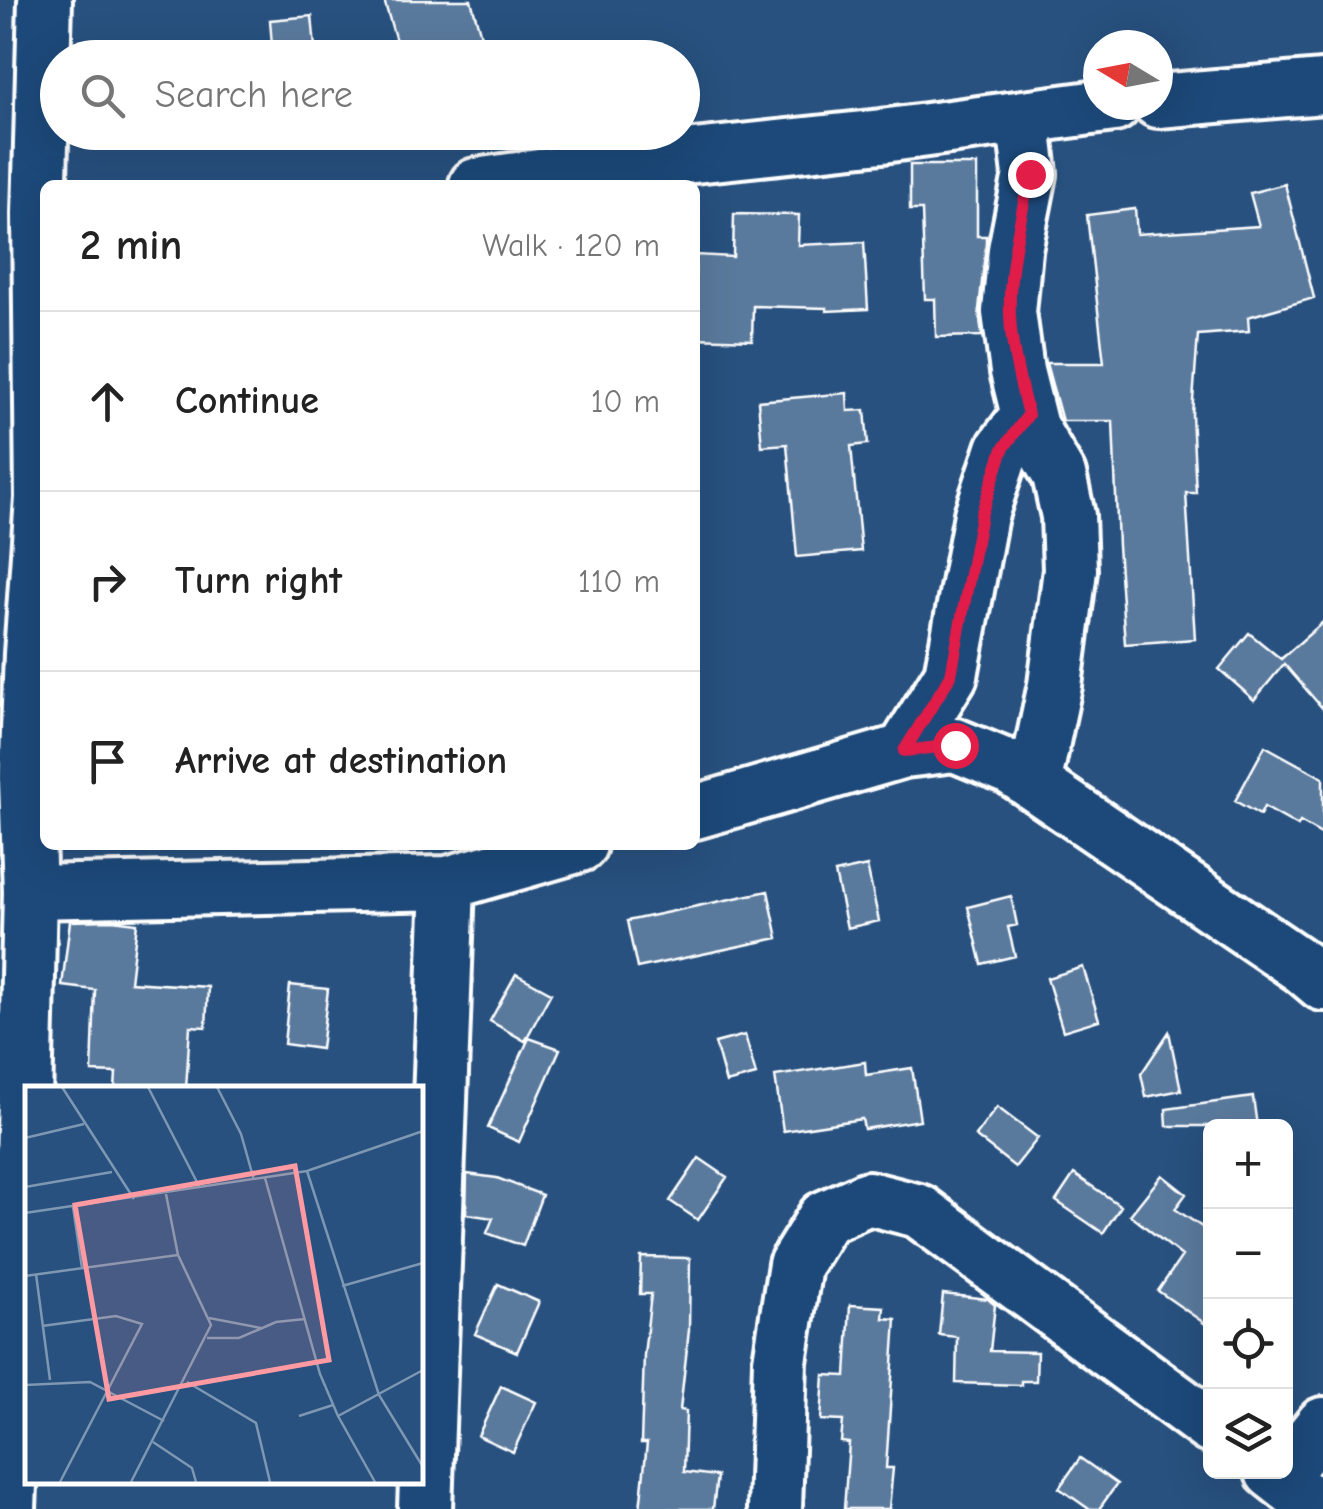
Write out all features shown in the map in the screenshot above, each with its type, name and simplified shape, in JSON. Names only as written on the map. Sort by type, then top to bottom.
[{"type":"street","points":[[44,40],[45,0]]},
{"type":"street","points":[[1173,100],[1323,86]]},
{"type":"street","points":[[511,180],[1083,109]]},
{"type":"street","points":[[1024,117],[1030,174],[1015,250],[1010,312],[1017,371],[1031,427],[1060,475],[1068,516],[1070,570],[1055,685],[1034,784]]},
{"type":"street","points":[[42,180],[43,150]]},
{"type":"street","points":[[40,221],[20,293],[40,479]]},
{"type":"street","points":[[904,751],[951,675],[981,515],[1003,449],[1028,415]]},
{"type":"street","points":[[9,1509],[14,1334],[12,1110],[30,892],[16,661],[40,511]]},
{"type":"street","points":[[700,811],[904,751],[955,745],[1011,768],[1317,965]]},
{"type":"street","points":[[30,892],[448,883],[563,850]]},
{"type":"street","points":[[425,1509],[448,883]]},
{"type":"street","points":[[776,1509],[780,1361],[795,1265],[824,1218],[868,1198],[920,1211],[1203,1421]]},
{"type":"street","points":[[1283,1485],[1323,1424]]},
{"type":"building","points":[[384,0],[471,0],[481,36],[468,40],[396,40]]},
{"type":"building","points":[[312,16],[314,40],[272,40],[270,20]]},
{"type":"building","points":[[910,165],[977,165],[977,236],[986,236],[979,310],[982,336],[936,337],[935,299],[925,299],[922,210],[910,210]]},
{"type":"building","points":[[1285,184],[1314,298],[1248,317],[1249,331],[1198,335],[1192,414],[1196,493],[1186,493],[1195,639],[1125,644],[1113,421],[1062,421],[1046,363],[1104,363],[1087,215],[1135,209],[1137,234],[1259,226],[1250,193]]},
{"type":"building","points":[[734,214],[799,215],[798,245],[864,242],[868,309],[827,311],[753,306],[752,340],[700,338],[700,255],[733,257]]},
{"type":"building","points":[[847,393],[848,411],[865,410],[868,444],[851,446],[861,551],[797,557],[787,444],[762,446],[758,401]]},
{"type":"building","points":[[1323,622],[1323,709],[1284,664],[1254,700],[1219,669],[1249,633],[1281,659]]},
{"type":"building","points":[[1265,746],[1323,778],[1323,835],[1264,807],[1260,815],[1235,801]]},
{"type":"building","points":[[867,866],[879,921],[847,928],[835,873]]},
{"type":"building","points":[[768,891],[778,938],[637,968],[627,921]]},
{"type":"building","points":[[1011,896],[1017,925],[1008,927],[1015,956],[982,964],[968,907]]},
{"type":"building","points":[[70,921],[137,923],[130,982],[208,987],[206,1027],[190,1026],[186,1086],[115,1086],[116,1073],[92,1072],[95,990],[62,986]]},
{"type":"building","points":[[1083,967],[1099,1020],[1063,1031],[1047,978]]},
{"type":"building","points":[[516,974],[551,993],[525,1041],[490,1021]]},
{"type":"building","points":[[290,985],[328,989],[321,1049],[284,1044]]},
{"type":"building","points":[[1169,1032],[1181,1090],[1146,1097],[1141,1074]]},
{"type":"building","points":[[745,1035],[756,1075],[726,1083],[715,1043]]},
{"type":"building","points":[[529,1038],[560,1049],[519,1142],[488,1128]]},
{"type":"building","points":[[865,1062],[866,1075],[912,1068],[920,1120],[864,1129],[862,1119],[783,1131],[775,1076]]},
{"type":"building","points":[[1253,1097],[1256,1119],[1203,1119],[1203,1126],[1167,1126],[1166,1109]]},
{"type":"building","points":[[997,1107],[1038,1138],[1015,1167],[975,1136]]},
{"type":"building","points":[[699,1158],[727,1177],[698,1220],[670,1201]]},
{"type":"building","points":[[467,1174],[497,1178],[542,1195],[523,1246],[487,1233],[493,1218],[466,1214]]},
{"type":"building","points":[[1074,1174],[1121,1206],[1103,1233],[1056,1201]]},
{"type":"building","points":[[1162,1175],[1186,1194],[1175,1209],[1203,1225],[1203,1322],[1158,1291],[1182,1256],[1130,1215]]},
{"type":"building","points":[[641,1257],[690,1258],[689,1330],[680,1410],[686,1411],[684,1472],[717,1476],[713,1509],[640,1509],[647,1443],[641,1443],[644,1355],[651,1294],[640,1294]]},
{"type":"building","points":[[498,1284],[539,1302],[517,1352],[475,1334]]},
{"type":"building","points":[[943,1294],[988,1299],[995,1305],[990,1351],[1037,1352],[1036,1381],[1021,1381],[1021,1385],[956,1383],[957,1337],[939,1335]]},
{"type":"building","points":[[850,1305],[884,1307],[883,1318],[896,1319],[886,1468],[893,1468],[889,1509],[844,1509],[849,1443],[841,1442],[843,1421],[821,1420],[824,1375],[846,1376]]},
{"type":"building","points":[[501,1386],[536,1402],[513,1452],[478,1436]]},
{"type":"building","points":[[1080,1458],[1117,1484],[1099,1509],[1089,1509],[1059,1488]]},
{"type":"route","points":[[955,745],[904,751],[951,675],[981,515],[1003,449],[1028,415],[1017,371],[1010,312],[1015,250],[1030,174]]}]
